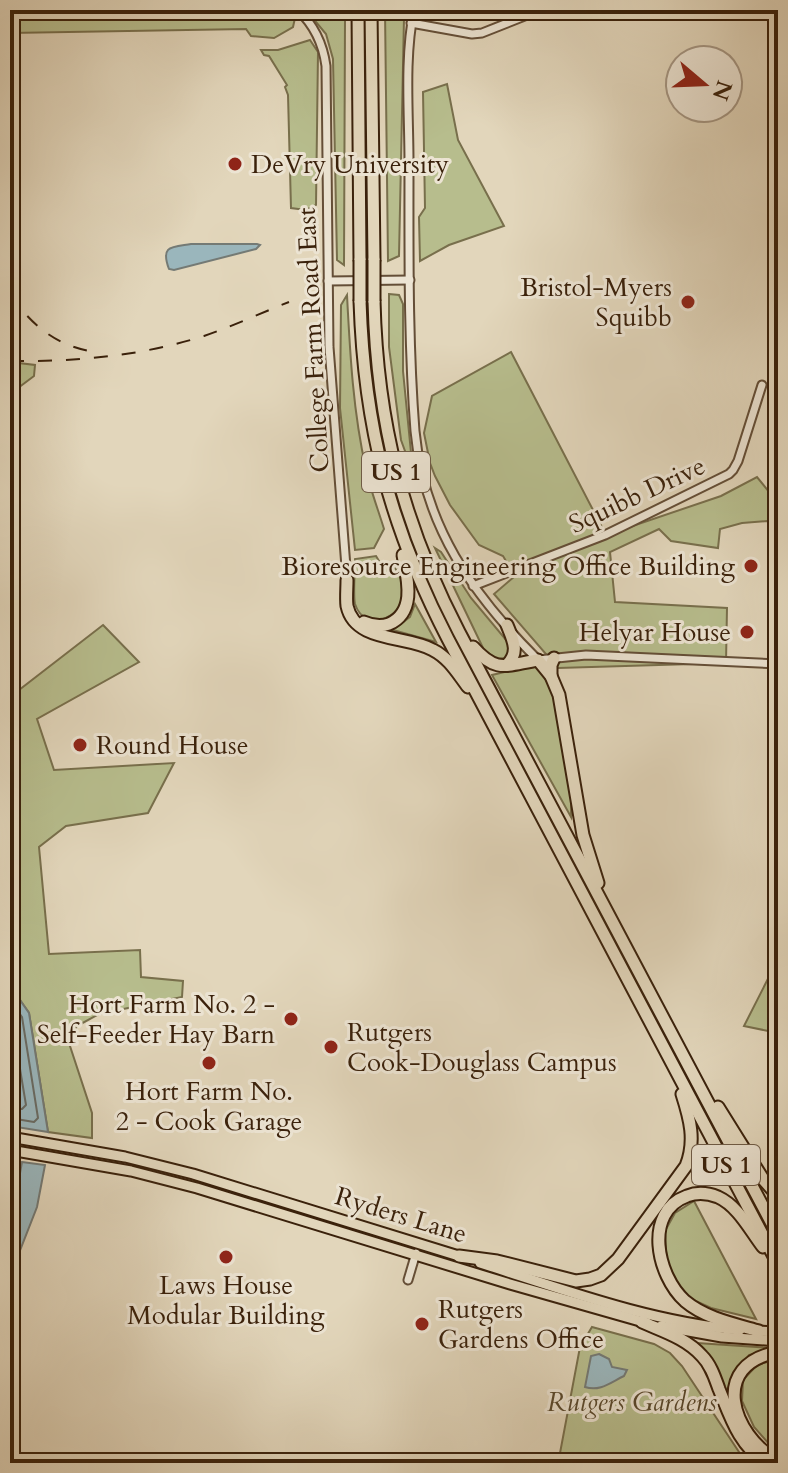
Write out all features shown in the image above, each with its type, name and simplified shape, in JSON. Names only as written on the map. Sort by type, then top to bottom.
[{"type":"highway","points":[[351,10],[359,86]]},
{"type":"highway","name":"US 1","points":[[358,10],[363,369],[379,463],[399,530],[426,597],[493,722],[679,1063],[778,1235]]},
{"type":"highway","name":"US 1","points":[[371,10],[374,301],[380,388],[398,480],[420,547],[438,589],[613,925],[778,1266]]},
{"type":"highway","points":[[347,580],[352,607],[362,621],[379,626],[397,619],[406,604],[409,590],[399,530]]},
{"type":"highway","points":[[347,580],[347,605],[356,623],[370,632],[424,646],[440,654],[454,668],[493,722]]},
{"type":"highway","points":[[507,625],[516,649],[507,665]]},
{"type":"highway","points":[[459,632],[487,662],[496,666],[538,660],[551,676],[561,703],[585,844],[613,925]]},
{"type":"highway","points":[[551,676],[554,658]]},
{"type":"highway","points":[[679,1063],[712,1097],[763,1179],[778,1196]]},
{"type":"highway","points":[[459,1256],[497,1261],[576,1281],[595,1278],[610,1269],[681,1175],[688,1161],[692,1145],[691,1127],[679,1063]]},
{"type":"highway","points":[[759,1331],[707,1314],[690,1305],[676,1291],[664,1271],[659,1249],[665,1215],[675,1203],[689,1195],[717,1197],[730,1205],[778,1266]]},
{"type":"highway","points":[[642,1322],[687,1343],[701,1355],[711,1370],[740,1437],[766,1463]]},
{"type":"highway","points":[[778,1352],[749,1362],[740,1373],[735,1392],[739,1416],[747,1433],[759,1448],[778,1461]]},
{"type":"main road","name":"Ryders Lane","points":[[10,1137],[125,1157],[193,1174],[636,1311],[705,1325],[778,1332]]},
{"type":"main road","name":"Ryders Lane","points":[[10,1150],[131,1171],[197,1188],[642,1322],[710,1335],[778,1341]]},
{"type":"street","name":"College Farm Road East","points":[[298,10],[319,39],[326,66],[329,347],[347,580]]},
{"type":"street","points":[[414,10],[409,63],[414,421],[419,464],[441,533],[473,586],[538,660],[586,655],[778,664]]},
{"type":"street","points":[[411,23],[482,33],[540,10]]},
{"type":"street","points":[[328,281],[410,280]]},
{"type":"street","name":"Squibb Drive","points":[[473,586],[605,535],[729,474],[738,461],[762,385]]},
{"type":"street","points":[[408,1280],[419,1244]]},
{"type":"green space","points":[[10,10],[284,10],[295,18],[293,27],[274,38],[251,36],[246,29],[10,33]]},
{"type":"green space","points":[[306,10],[343,10],[345,18],[344,265],[337,260],[333,59],[326,34]]},
{"type":"green space","points":[[385,10],[406,10],[399,256],[388,261]]},
{"type":"green space","points":[[310,40],[318,52],[316,205],[306,210],[291,208],[287,85],[269,56],[261,50],[278,50]]},
{"type":"green space","points":[[447,84],[458,140],[504,226],[449,245],[420,261],[419,217],[425,208],[423,92]]},
{"type":"green space","points":[[389,294],[399,295],[403,304],[403,371],[413,473],[401,440],[389,347]]},
{"type":"green space","points":[[347,295],[358,426],[368,476],[384,529],[374,548],[355,550],[340,408],[341,305]]},
{"type":"green space","points":[[511,352],[606,535],[721,496],[757,477],[778,503],[778,531],[767,521],[720,529],[718,548],[671,541],[659,529],[610,552],[615,602],[727,608],[726,663],[558,668],[494,594],[515,576],[503,556],[479,545],[450,505],[430,463],[424,433],[432,396]]},
{"type":"green space","points":[[10,362],[35,365],[34,376],[10,394]]},
{"type":"green space","points":[[435,548],[507,641],[511,651],[506,658],[497,659],[484,650]]},
{"type":"green space","points":[[376,556],[382,566],[393,564],[404,587],[399,607],[393,614],[376,620],[367,619],[360,613],[355,604],[354,589],[355,559]]},
{"type":"green space","points":[[415,604],[436,642],[393,630],[410,617]]},
{"type":"green space","points":[[103,625],[139,662],[37,719],[54,770],[174,763],[148,813],[66,826],[39,847],[49,954],[140,950],[141,977],[183,981],[182,997],[99,1014],[77,1026],[69,1043],[92,1113],[92,1138],[48,1132],[29,1013],[10,982],[10,697]]},
{"type":"green space","points":[[535,665],[547,678],[556,704],[571,785],[571,817],[492,675]]},
{"type":"green space","points":[[778,959],[778,1033],[744,1026]]},
{"type":"green space","points":[[694,1201],[756,1319],[711,1308],[687,1297],[667,1268],[665,1231],[675,1213]]},
{"type":"green space","name":"Rutgers Gardens","points":[[592,1327],[654,1344],[670,1353],[749,1463],[567,1463],[560,1453],[580,1347]]},
{"type":"green space","points":[[697,1343],[771,1348],[749,1355],[740,1367],[732,1408],[712,1359]]},
{"type":"green space","points":[[778,1359],[778,1454],[754,1427],[742,1401],[743,1380],[757,1365]]},
{"type":"water","points":[[191,244],[260,245],[256,249],[169,269],[167,251]]},
{"type":"water","points":[[10,982],[29,1013],[48,1132],[10,1126]]},
{"type":"water","points":[[22,1162],[45,1165],[37,1207],[10,1276],[10,1201],[15,1201]]},
{"type":"water","points":[[599,1354],[609,1359],[612,1367],[627,1370],[624,1376],[605,1386],[585,1387],[591,1356]]},
{"type":"railway","points":[[10,294],[46,333],[69,345],[96,352]]},
{"type":"railway","points":[[10,361],[83,359],[180,343],[289,302]]},
{"type":"place","name":"DeVry University","points":[[235,164]]},
{"type":"place","name":"Bristol-Myers Squibb","points":[[688,302]]},
{"type":"place","name":"Bioresource Engineering Office Building","points":[[751,566]]},
{"type":"place","name":"Helyar House","points":[[747,632]]},
{"type":"place","name":"Round House","points":[[80,745]]},
{"type":"place","name":"Hort Farm No. 2 - Self-Feeder Hay Barn","points":[[291,1019]]},
{"type":"place","name":"Rutgers Cook-Douglass Campus","points":[[331,1047]]},
{"type":"place","name":"Hort Farm No. 2 - Cook Garage","points":[[209,1063]]},
{"type":"place","name":"Laws House Modular Building","points":[[226,1257]]},
{"type":"place","name":"Rutgers Gardens Office","points":[[422,1324]]}]
